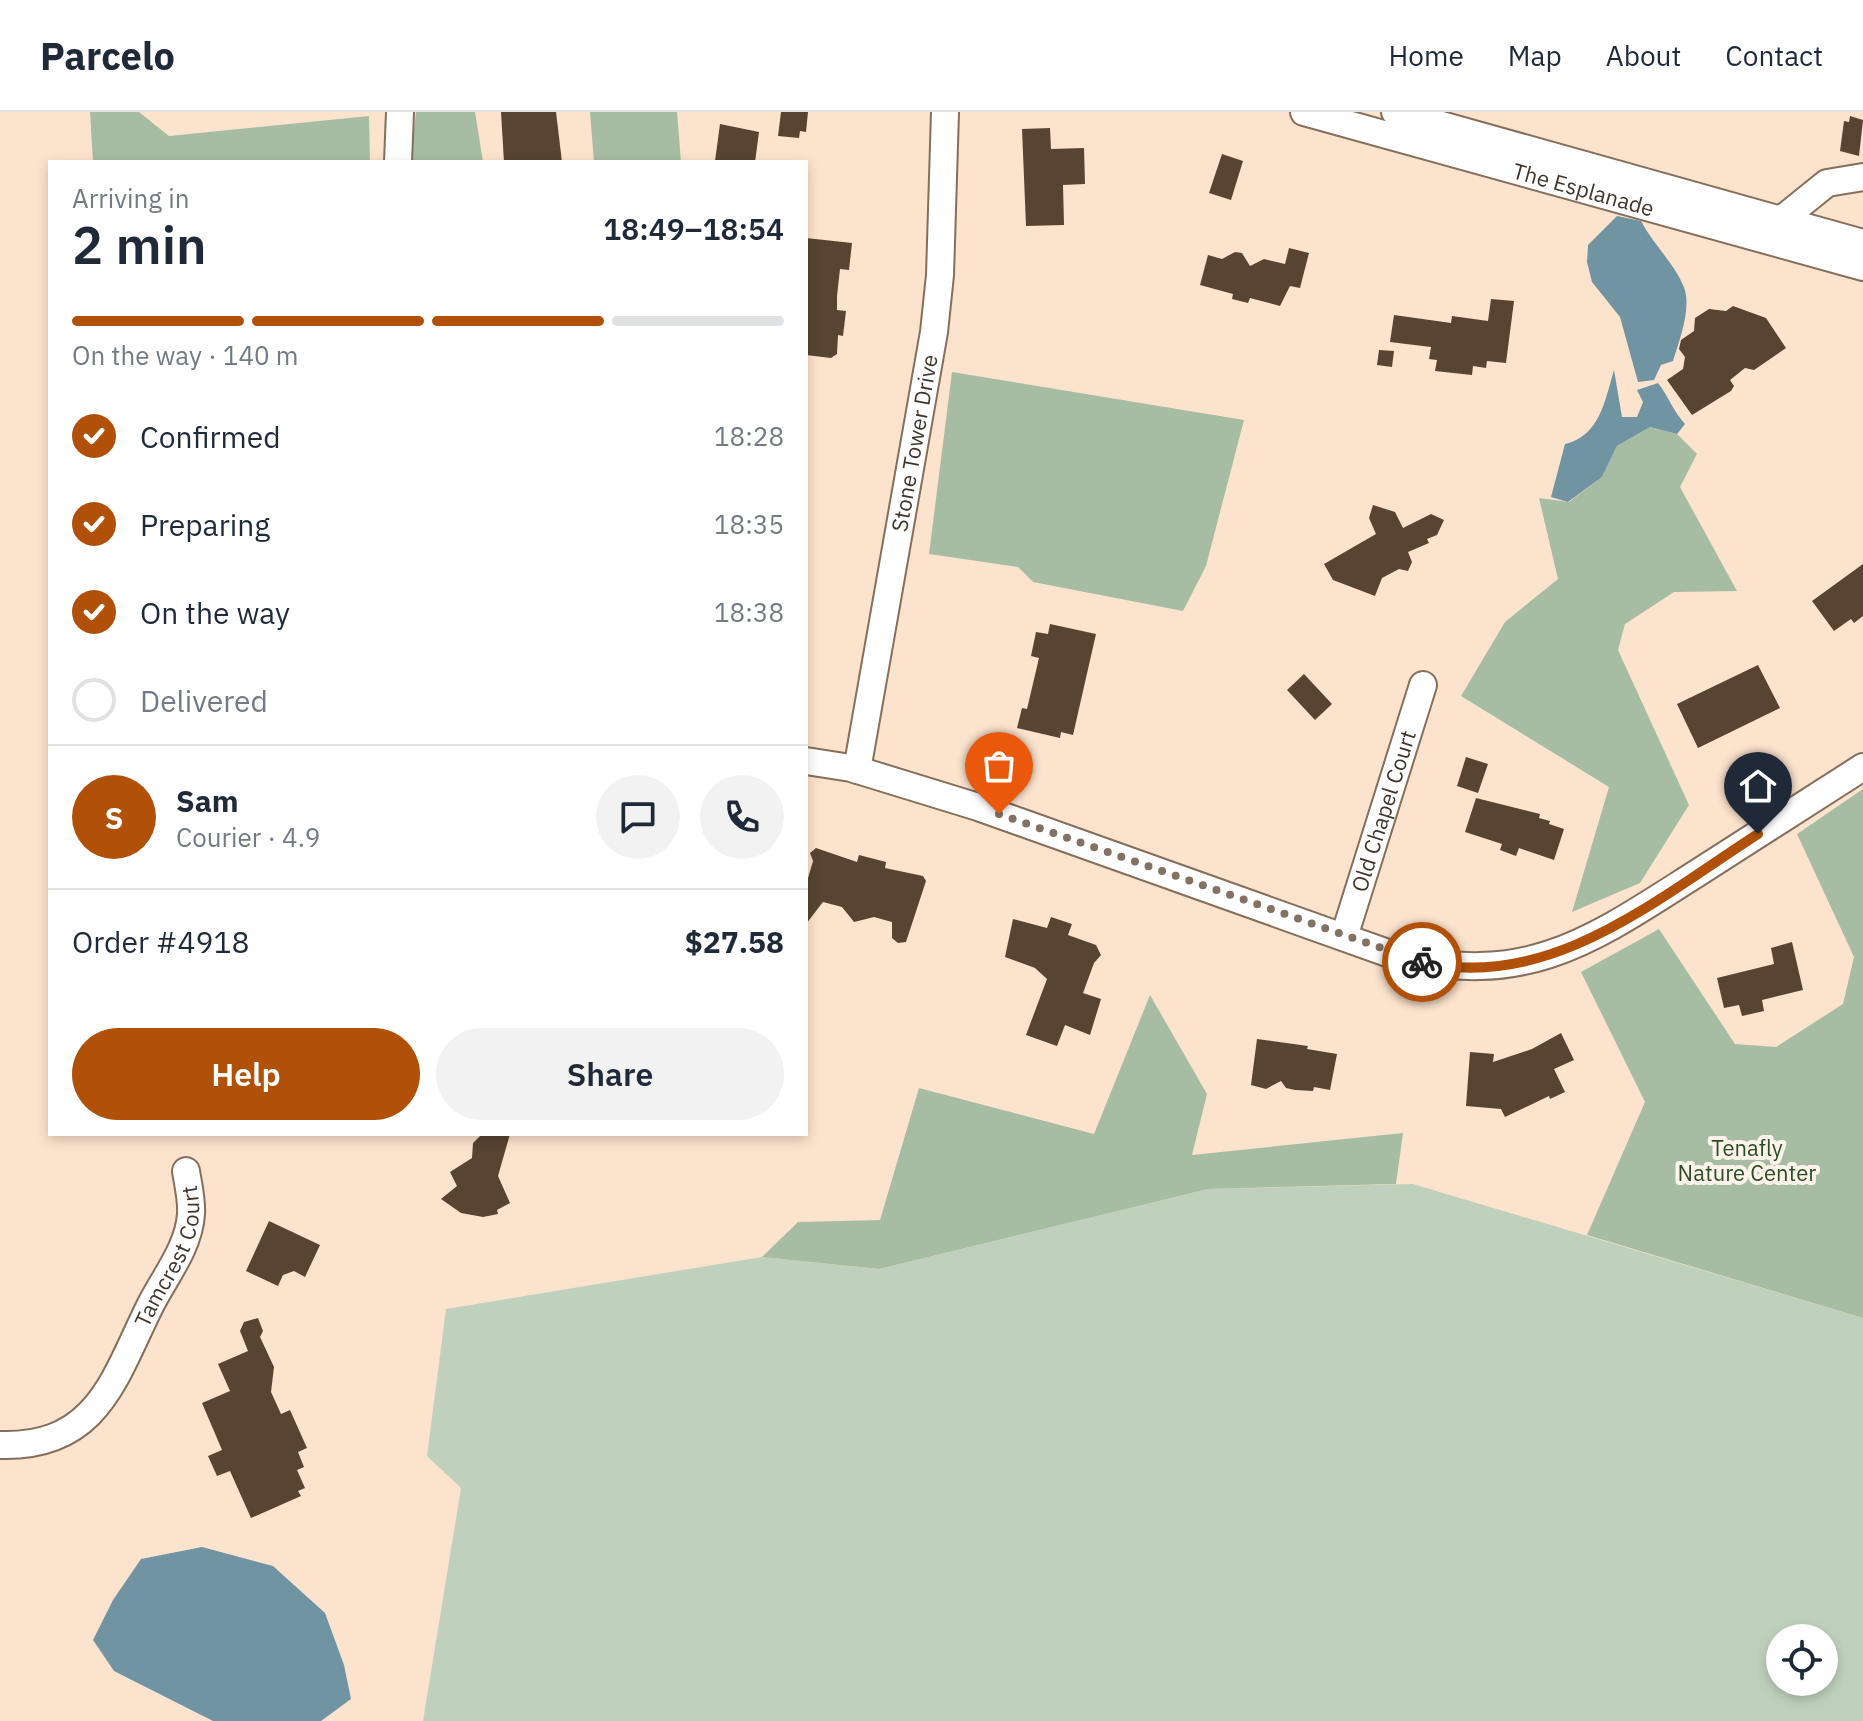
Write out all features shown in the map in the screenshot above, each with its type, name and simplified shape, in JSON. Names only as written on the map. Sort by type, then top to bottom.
[{"type":"street","points":[[398,160],[400,112]]},
{"type":"street","name":"Stone Tower Drive","points":[[857,770],[934,332],[940,275],[945,112]]},
{"type":"street","name":"The Esplanade","points":[[1304,112],[1781,220],[1863,267]]},
{"type":"street","name":"The Esplanade","points":[[1395,112],[1508,156],[1828,246],[1863,243]]},
{"type":"street","points":[[1781,220],[1827,183],[1863,177]]},
{"type":"street","name":"Old Chapel Court","points":[[1344,937],[1423,685]]},
{"type":"street","points":[[808,761],[857,770],[1103,850],[1396,956],[1459,967],[1527,962],[1561,952],[1612,928],[1863,767]]},
{"type":"street","name":"Tamcrest Court","points":[[0,1445],[50,1439],[90,1414],[105,1399],[137,1339],[149,1307],[167,1279],[191,1215],[186,1171]]},
{"type":"green space","points":[[90,112],[139,112],[169,136],[369,116],[370,160],[93,160]]},
{"type":"green space","points":[[416,112],[475,112],[483,160],[410,160]]},
{"type":"green space","points":[[590,112],[677,112],[681,160],[594,160]]},
{"type":"green space","points":[[952,372],[1244,420],[1206,566],[1183,611],[1033,582],[1018,567],[929,554]]},
{"type":"green space","points":[[1650,427],[1677,434],[1697,454],[1680,487],[1737,591],[1674,592],[1625,624],[1618,650],[1689,805],[1640,883],[1572,912],[1609,787],[1461,696],[1505,622],[1558,579],[1539,498],[1569,502],[1602,477],[1617,446]]},
{"type":"green space","name":"Tenafly Nature Center","points":[[1863,789],[1863,1318],[1587,1235],[1645,1102],[1581,972],[1659,929],[1735,1044],[1776,1047],[1843,1004],[1854,957],[1797,834]]},
{"type":"green space","points":[[1150,995],[1207,1094],[1192,1155],[1403,1133],[1396,1184],[1208,1189],[879,1269],[762,1257],[798,1222],[880,1220],[919,1088],[1094,1134]]},
{"type":"green space","points":[[1413,1184],[1863,1318],[1863,1721],[423,1721],[461,1488],[427,1456],[446,1309],[762,1257],[879,1269],[1208,1189]]},
{"type":"water","points":[[1617,216],[1641,221],[1674,269],[1686,293],[1684,323],[1673,361],[1661,365],[1654,380],[1638,382],[1620,317],[1592,282],[1587,262],[1588,245]]},
{"type":"water","points":[[1614,370],[1622,417],[1637,417],[1643,402],[1637,390],[1658,383],[1685,424],[1677,434],[1650,427],[1617,446],[1602,477],[1568,502],[1551,497],[1565,444],[1577,440],[1594,425]]},
{"type":"water","points":[[202,1547],[273,1566],[325,1613],[344,1665],[351,1699],[321,1721],[213,1721],[114,1671],[93,1640],[113,1600],[141,1559]]},
{"type":"building","points":[[501,112],[556,112],[562,160],[504,160]]},
{"type":"building","points":[[781,112],[808,112],[806,132],[800,131],[799,138],[778,136]]},
{"type":"building","points":[[1850,116],[1863,120],[1859,156],[1840,151],[1844,121],[1849,122]]},
{"type":"building","points":[[720,124],[759,132],[755,160],[715,160]]},
{"type":"building","points":[[1050,128],[1051,149],[1084,148],[1085,184],[1063,185],[1064,225],[1026,226],[1022,129]]},
{"type":"building","points":[[1222,154],[1243,161],[1231,200],[1209,193]]},
{"type":"building","points":[[808,238],[852,243],[849,270],[840,269],[837,296],[837,310],[846,311],[843,336],[838,335],[837,354],[831,358],[808,355]]},
{"type":"building","points":[[1289,248],[1309,253],[1300,288],[1290,286],[1280,306],[1250,298],[1248,303],[1232,299],[1233,294],[1200,285],[1208,255],[1222,259],[1235,252],[1242,253],[1250,266],[1264,259],[1285,264]]},
{"type":"building","points":[[1491,299],[1514,301],[1506,363],[1487,361],[1486,368],[1473,366],[1472,375],[1435,371],[1437,360],[1429,359],[1431,347],[1390,342],[1394,315],[1451,323],[1452,316],[1488,321]]},
{"type":"building","points":[[1733,306],[1766,318],[1786,348],[1754,370],[1745,368],[1730,380],[1734,386],[1731,391],[1692,415],[1667,380],[1683,369],[1685,357],[1679,349],[1681,340],[1694,331],[1695,318],[1709,309],[1726,311]]},
{"type":"building","points":[[1379,350],[1394,351],[1392,367],[1377,365]]},
{"type":"building","points":[[1373,505],[1395,512],[1403,528],[1431,514],[1444,520],[1437,535],[1427,539],[1429,543],[1408,552],[1412,562],[1408,571],[1399,569],[1382,578],[1375,596],[1333,580],[1324,564],[1376,534],[1369,518]]},
{"type":"building","points":[[1863,564],[1863,616],[1854,623],[1851,619],[1834,631],[1812,601]]},
{"type":"building","points":[[1050,624],[1096,634],[1073,735],[1061,732],[1060,738],[1017,728],[1022,708],[1027,709],[1039,658],[1031,656],[1036,632],[1048,634]]},
{"type":"building","points":[[1758,665],[1780,708],[1698,748],[1677,704]]},
{"type":"building","points":[[1304,674],[1332,704],[1315,720],[1287,690]]},
{"type":"building","points":[[1466,757],[1488,764],[1478,793],[1457,786]]},
{"type":"building","points":[[1476,798],[1540,814],[1539,818],[1564,829],[1554,860],[1519,848],[1516,856],[1500,850],[1502,844],[1465,832]]},
{"type":"building","points":[[816,848],[857,862],[859,855],[886,862],[885,868],[923,876],[926,881],[906,942],[898,943],[892,938],[892,922],[874,917],[854,922],[842,907],[823,902],[808,921],[808,878],[813,861],[810,853]]},
{"type":"building","points":[[1051,917],[1072,924],[1068,935],[1096,945],[1101,955],[1094,963],[1083,993],[1101,999],[1090,1035],[1065,1025],[1057,1046],[1026,1035],[1047,979],[1035,968],[1005,957],[1013,919],[1047,928]]},
{"type":"building","points":[[1792,942],[1803,990],[1762,1000],[1764,1011],[1742,1016],[1739,1005],[1724,1008],[1717,978],[1774,964],[1771,948]]},
{"type":"building","points":[[1561,1033],[1574,1060],[1554,1069],[1565,1092],[1550,1099],[1549,1096],[1505,1117],[1501,1109],[1466,1106],[1470,1052],[1494,1054],[1493,1062],[1532,1049]]},
{"type":"building","points":[[1257,1039],[1308,1046],[1307,1049],[1337,1054],[1330,1090],[1314,1087],[1313,1091],[1295,1090],[1286,1088],[1281,1081],[1266,1089],[1251,1085]]},
{"type":"building","points":[[480,1136],[509,1136],[498,1176],[510,1203],[497,1210],[498,1214],[483,1217],[461,1213],[441,1199],[457,1186],[450,1172],[472,1158],[473,1143]]},
{"type":"building","points":[[269,1221],[320,1245],[305,1277],[294,1271],[283,1275],[278,1286],[246,1271]]},
{"type":"building","points":[[258,1318],[263,1331],[260,1337],[274,1367],[271,1392],[281,1414],[290,1410],[307,1448],[298,1452],[304,1467],[297,1470],[305,1488],[298,1491],[301,1496],[251,1518],[230,1471],[217,1476],[208,1456],[222,1450],[202,1403],[230,1391],[218,1364],[248,1351],[240,1331],[244,1322]]},
{"type":"way so far","points":[[999,814],[1396,956],[1422,962]]},
{"type":"route","points":[[1422,962],[1490,967],[1527,962],[1561,952],[1612,928],[1758,834]]}]
